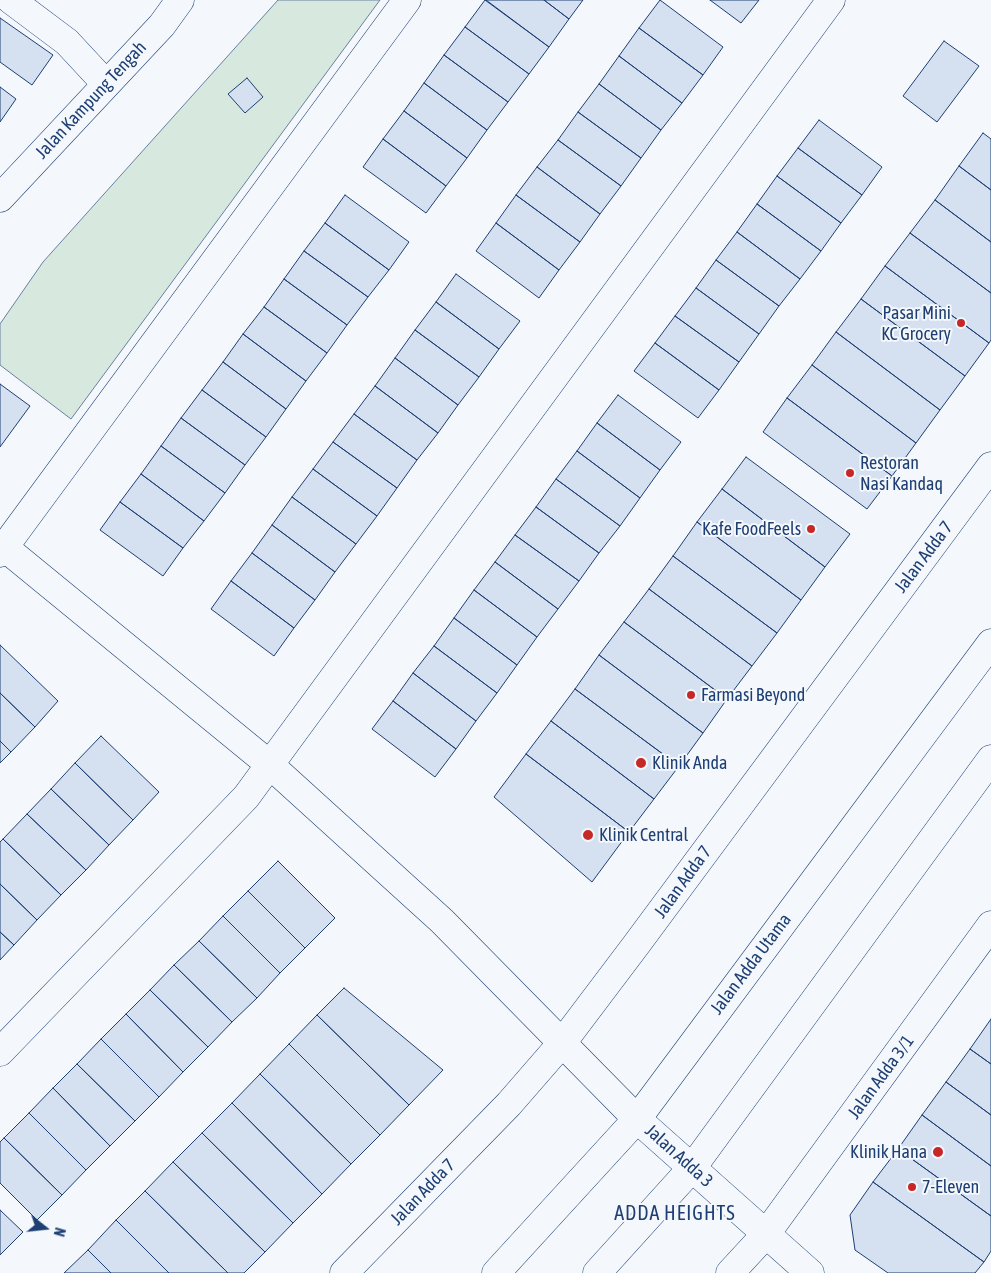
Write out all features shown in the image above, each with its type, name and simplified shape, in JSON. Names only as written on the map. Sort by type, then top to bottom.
[{"type":"street","points":[[12,0],[67,42],[106,84]]},
{"type":"street","name":"Jalan Kampung Tengah","points":[[0,198],[162,25],[180,0]]},
{"type":"street","points":[[2,550],[407,0]]},
{"type":"street","points":[[0,1052],[246,798],[269,764],[831,0]]},
{"type":"street","name":"Jalan Adda 7","points":[[344,1273],[510,1104],[562,1043],[991,466]]},
{"type":"street","name":"Jalan Adda 3","points":[[2,550],[269,764],[442,921],[637,1119],[810,1273]]},
{"type":"street","name":"Jalan Adda Utama","points":[[496,1273],[637,1119],[991,643]]},
{"type":"street","points":[[598,1273],[692,1168],[991,759]]},
{"type":"street","name":"Jalan Adda 3/1","points":[[730,1273],[766,1234],[991,924]]},
{"type":"shaded area","points":[[278,0],[380,0],[71,419],[0,365],[0,324],[43,262]]},
{"type":"building","points":[[485,0],[549,47],[529,74],[465,27]]},
{"type":"building","points":[[486,0],[544,0],[569,19],[549,47]]},
{"type":"building","points":[[544,0],[583,0],[569,19]]},
{"type":"building","points":[[660,0],[723,47],[703,75],[639,28]]},
{"type":"building","points":[[710,0],[759,0],[741,23]]},
{"type":"building","points":[[0,18],[53,55],[32,85],[0,62]]},
{"type":"building","points":[[465,27],[529,74],[508,102],[444,55]]},
{"type":"building","points":[[639,28],[703,75],[682,103],[619,56]]},
{"type":"building","points":[[944,41],[979,66],[937,122],[903,96]]},
{"type":"building","points":[[444,55],[508,102],[487,130],[424,83]]},
{"type":"building","points":[[619,56],[682,103],[661,130],[599,84]]},
{"type":"building","points":[[247,78],[263,97],[245,113],[228,94]]},
{"type":"building","points":[[424,83],[487,130],[467,158],[404,111]]},
{"type":"building","points":[[599,84],[661,130],[641,158],[578,112]]},
{"type":"building","points":[[0,87],[16,99],[0,122]]},
{"type":"building","points":[[404,111],[467,158],[446,186],[383,139]]},
{"type":"building","points":[[578,112],[641,158],[621,186],[558,140]]},
{"type":"building","points":[[819,120],[882,167],[862,195],[798,148]]},
{"type":"building","points":[[983,133],[991,139],[991,190],[959,166]]},
{"type":"building","points":[[383,139],[446,186],[426,213],[363,167]]},
{"type":"building","points":[[558,140],[621,186],[600,214],[537,167]]},
{"type":"building","points":[[798,148],[862,195],[841,223],[777,176]]},
{"type":"building","points":[[959,166],[991,190],[991,242],[935,200]]},
{"type":"building","points":[[537,167],[600,214],[580,242],[516,195]]},
{"type":"building","points":[[777,176],[841,223],[821,251],[757,204]]},
{"type":"building","points":[[345,195],[409,242],[389,270],[325,223]]},
{"type":"building","points":[[516,195],[580,242],[559,270],[496,223]]},
{"type":"building","points":[[935,200],[991,242],[991,293],[910,233]]},
{"type":"building","points":[[757,204],[821,251],[800,279],[737,232]]},
{"type":"building","points":[[325,223],[389,270],[368,297],[304,251]]},
{"type":"building","points":[[496,223],[559,270],[539,298],[476,251]]},
{"type":"building","points":[[737,232],[800,279],[779,306],[716,260]]},
{"type":"building","points":[[910,233],[991,293],[991,340],[989,343],[885,266]]},
{"type":"building","points":[[304,251],[368,297],[347,325],[284,279]]},
{"type":"building","points":[[716,260],[779,306],[759,334],[696,288]]},
{"type":"building","points":[[885,266],[989,343],[965,376],[861,299]]},
{"type":"building","points":[[456,274],[520,321],[499,349],[436,302]]},
{"type":"building","points":[[284,279],[347,325],[327,353],[264,307]]},
{"type":"building","points":[[696,288],[759,334],[739,362],[675,316]]},
{"type":"building","points":[[861,299],[965,376],[940,410],[836,332]]},
{"type":"building","points":[[436,302],[499,349],[479,377],[415,330]]},
{"type":"building","points":[[264,307],[327,353],[306,381],[243,334]]},
{"type":"building","points":[[675,316],[739,362],[719,390],[655,343]]},
{"type":"building","points":[[415,330],[479,377],[458,405],[395,358]]},
{"type":"building","points":[[836,332],[940,410],[916,443],[812,365]]},
{"type":"building","points":[[243,334],[306,381],[286,409],[223,362]]},
{"type":"building","points":[[655,343],[719,390],[698,418],[634,371]]},
{"type":"building","points":[[395,358],[458,405],[438,433],[375,386]]},
{"type":"building","points":[[223,362],[286,409],[266,437],[202,390]]},
{"type":"building","points":[[812,365],[916,443],[892,476],[787,398]]},
{"type":"building","points":[[0,384],[30,406],[0,447]]},
{"type":"building","points":[[375,386],[438,433],[417,460],[354,414]]},
{"type":"building","points":[[202,390],[266,437],[245,465],[181,418]]},
{"type":"building","points":[[618,395],[681,442],[660,470],[597,423]]},
{"type":"building","points":[[787,398],[892,476],[867,509],[763,432]]},
{"type":"building","points":[[354,414],[417,460],[397,488],[333,442]]},
{"type":"building","points":[[181,418],[245,465],[225,493],[161,446]]},
{"type":"building","points":[[597,423],[660,470],[640,498],[577,451]]},
{"type":"building","points":[[333,442],[397,488],[377,516],[313,469]]},
{"type":"building","points":[[161,446],[225,493],[204,521],[141,474]]},
{"type":"building","points":[[577,451],[640,498],[620,526],[556,479]]},
{"type":"building","points":[[746,457],[850,534],[825,567],[722,489]]},
{"type":"building","points":[[313,469],[377,516],[356,544],[292,497]]},
{"type":"building","points":[[141,474],[204,521],[183,548],[120,502]]},
{"type":"building","points":[[556,479],[620,526],[599,553],[536,507]]},
{"type":"building","points":[[722,489],[825,567],[801,600],[697,522]]},
{"type":"building","points":[[292,497],[356,544],[335,572],[272,525]]},
{"type":"building","points":[[120,502],[183,548],[163,576],[100,530]]},
{"type":"building","points":[[536,507],[599,553],[579,581],[515,535]]},
{"type":"building","points":[[697,522],[801,600],[777,633],[673,556]]},
{"type":"building","points":[[272,525],[335,572],[315,600],[252,553]]},
{"type":"building","points":[[515,535],[579,581],[558,609],[495,562]]},
{"type":"building","points":[[252,553],[315,600],[294,628],[231,581]]},
{"type":"building","points":[[673,556],[777,633],[752,666],[649,589]]},
{"type":"building","points":[[495,562],[558,609],[537,637],[474,590]]},
{"type":"building","points":[[231,581],[294,628],[274,656],[211,609]]},
{"type":"building","points":[[649,589],[752,666],[727,699],[624,622]]},
{"type":"building","points":[[474,590],[537,637],[517,665],[454,618]]},
{"type":"building","points":[[454,618],[517,665],[497,693],[434,646]]},
{"type":"building","points":[[624,622],[727,699],[703,733],[599,655]]},
{"type":"building","points":[[0,645],[58,701],[35,727],[0,693]]},
{"type":"building","points":[[434,646],[497,693],[476,721],[413,673]]},
{"type":"building","points":[[599,655],[703,733],[679,766],[575,689]]},
{"type":"building","points":[[413,673],[476,721],[456,749],[393,701]]},
{"type":"building","points":[[575,689],[679,766],[654,799],[551,721]]},
{"type":"building","points":[[0,693],[35,727],[11,752],[0,741]]},
{"type":"building","points":[[393,701],[456,749],[435,777],[372,729]]},
{"type":"building","points":[[551,721],[654,799],[629,832],[526,754]]},
{"type":"building","points":[[101,736],[159,792],[133,820],[75,763]]},
{"type":"building","points":[[0,741],[11,752],[0,763]]},
{"type":"building","points":[[526,754],[629,832],[592,882],[494,797]]},
{"type":"building","points":[[75,763],[133,820],[109,845],[51,789]]},
{"type":"building","points":[[51,789],[109,845],[86,870],[27,814]]},
{"type":"building","points":[[27,814],[86,870],[61,895],[3,839]]},
{"type":"building","points":[[3,839],[61,895],[37,920],[0,884],[0,842]]},
{"type":"building","points":[[278,861],[335,918],[305,948],[248,891]]},
{"type":"building","points":[[0,884],[37,920],[14,945],[0,932]]},
{"type":"building","points":[[248,891],[305,948],[280,973],[223,916]]},
{"type":"building","points":[[223,916],[280,973],[257,998],[199,941]]},
{"type":"building","points":[[0,932],[14,945],[0,960]]},
{"type":"building","points":[[199,941],[257,998],[232,1022],[174,965]]},
{"type":"building","points":[[174,965],[232,1022],[208,1047],[150,990]]},
{"type":"building","points":[[344,988],[443,1070],[409,1105],[317,1015]]},
{"type":"building","points":[[150,990],[208,1047],[183,1072],[126,1014]]},
{"type":"building","points":[[126,1014],[183,1072],[159,1097],[101,1039]]},
{"type":"building","points":[[317,1015],[409,1105],[380,1135],[289,1044]]},
{"type":"building","points":[[991,1019],[991,1064],[970,1049]]},
{"type":"building","points":[[101,1039],[159,1097],[135,1121],[77,1064]]},
{"type":"building","points":[[289,1044],[380,1135],[351,1164],[260,1074]]},
{"type":"building","points":[[970,1049],[991,1064],[991,1115],[946,1082]]},
{"type":"building","points":[[77,1064],[135,1121],[110,1146],[53,1088]]},
{"type":"building","points":[[260,1074],[351,1164],[322,1194],[232,1103]]},
{"type":"building","points":[[946,1082],[991,1115],[991,1166],[922,1115]]},
{"type":"building","points":[[53,1088],[110,1146],[86,1170],[29,1113]]},
{"type":"building","points":[[232,1103],[322,1194],[293,1223],[202,1133]]},
{"type":"building","points":[[29,1113],[86,1170],[62,1195],[4,1138]]},
{"type":"building","points":[[922,1115],[991,1166],[991,1216],[898,1149]]},
{"type":"building","points":[[202,1133],[293,1223],[265,1252],[173,1162]]},
{"type":"building","points":[[4,1138],[62,1195],[37,1220],[0,1183],[0,1142]]},
{"type":"building","points":[[898,1149],[991,1216],[991,1251],[984,1262],[873,1182]]},
{"type":"building","points":[[173,1162],[265,1252],[244,1273],[228,1273],[145,1191]]},
{"type":"building","points":[[873,1182],[984,1262],[975,1273],[888,1273],[855,1250],[850,1215]]},
{"type":"building","points":[[145,1191],[228,1273],[169,1273],[116,1220]]},
{"type":"building","points":[[0,1210],[23,1232],[0,1255]]},
{"type":"building","points":[[116,1220],[169,1273],[111,1273],[88,1250]]},
{"type":"building","points":[[88,1250],[111,1273],[64,1273]]},
{"type":"place","name":"Pasar Mini KC Grocery","points":[[961,323]]},
{"type":"place","name":"Restoran Nasi Kandaq","points":[[850,473]]},
{"type":"place","name":"Kafe FoodFeels","points":[[811,529]]},
{"type":"place","name":"Farmasi Beyond","points":[[691,695]]},
{"type":"place","name":"Klinik Anda","points":[[641,763]]},
{"type":"place","name":"Klinik Central","points":[[588,835]]},
{"type":"place","name":"Klinik Hana","points":[[938,1152]]},
{"type":"place","name":"7-Eleven","points":[[912,1187]]},
{"type":"district","name":"ADDA HEIGHTS","points":[[675,1214]]}]
